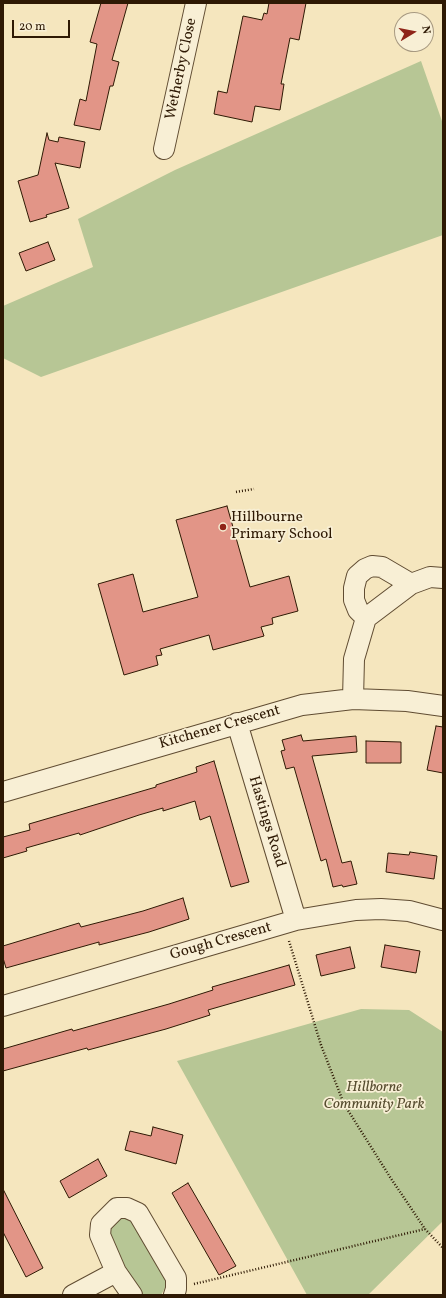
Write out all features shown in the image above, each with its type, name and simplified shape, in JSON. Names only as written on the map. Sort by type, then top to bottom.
[{"type":"street","name":"Wetherby Close","points":[[162,139],[196,3]]},
{"type":"street","points":[[366,618],[358,610],[354,600],[354,588],[357,576],[364,569],[372,566],[382,568],[411,584]]},
{"type":"street","points":[[354,699],[354,659],[366,618],[411,584],[430,577],[443,578]]},
{"type":"street","name":"Kitchener Crescent","points":[[3,792],[302,705],[354,699],[406,701],[443,706]]},
{"type":"street","name":"Hastings Road","points":[[237,723],[290,922]]},
{"type":"street","name":"Gough Crescent","points":[[3,1006],[290,922],[356,910],[381,909],[408,911],[443,920]]},
{"type":"street","points":[[132,1295],[116,1272],[100,1235],[101,1224],[117,1208],[127,1208],[138,1213],[176,1278],[175,1292]]},
{"type":"street","points":[[73,1295],[116,1272]]},
{"type":"path","points":[[236,492],[254,489]]},
{"type":"path","points":[[290,922],[321,1045],[344,1104],[390,1178],[425,1229],[443,1248]]},
{"type":"path","points":[[175,1292],[425,1229]]},
{"type":"green space","points":[[421,61],[443,124],[443,235],[41,377],[3,358],[3,306],[93,267],[78,219],[175,170]]},
{"type":"green space","name":"Hillborne Community Park","points":[[361,1009],[409,1010],[443,1032],[443,1221],[368,1295],[307,1295],[177,1061]]},
{"type":"green space","points":[[121,1218],[132,1219],[165,1275],[165,1288],[161,1295],[142,1295],[140,1293],[112,1244],[109,1230],[111,1225]]},
{"type":"building","points":[[101,3],[128,3],[112,60],[119,62],[113,86],[110,86],[100,130],[74,125],[80,99],[86,101],[97,44],[90,42]]},
{"type":"building","points":[[269,3],[306,3],[299,40],[290,38],[281,84],[284,84],[280,110],[255,106],[252,122],[214,114],[218,91],[227,93],[243,16],[262,20],[264,13],[267,14]]},
{"type":"building","points":[[47,133],[49,140],[58,142],[59,137],[85,142],[80,168],[55,163],[69,208],[30,222],[18,181],[38,175]]},
{"type":"building","points":[[48,242],[55,260],[26,271],[19,253]]},
{"type":"building","points":[[227,506],[250,587],[289,576],[298,611],[272,618],[273,624],[261,627],[264,636],[213,650],[209,635],[160,649],[162,655],[156,656],[158,665],[124,675],[98,584],[133,574],[143,612],[198,597],[176,520]]},
{"type":"building","points":[[436,726],[443,727],[443,773],[427,770]]},
{"type":"building","points":[[301,735],[303,741],[356,736],[357,752],[312,756],[342,863],[351,861],[357,884],[343,887],[342,885],[333,887],[326,859],[321,861],[294,767],[286,769],[281,751],[285,750],[282,740]]},
{"type":"building","points":[[366,741],[401,742],[401,763],[366,763]]},
{"type":"building","points":[[214,761],[249,882],[231,887],[210,816],[200,820],[195,801],[163,811],[163,808],[139,815],[80,835],[79,833],[26,848],[27,851],[3,858],[3,837],[30,830],[29,824],[156,787],[156,785],[197,772],[196,767]]},
{"type":"building","points":[[410,852],[437,856],[434,879],[386,872],[388,853],[409,855]]},
{"type":"building","points":[[183,898],[189,919],[149,932],[99,945],[99,942],[6,968],[3,958],[3,946],[79,923],[81,927],[143,911]]},
{"type":"building","points":[[385,945],[420,951],[416,973],[381,967]]},
{"type":"building","points":[[350,947],[355,968],[321,976],[316,955]]},
{"type":"building","points":[[289,965],[295,985],[208,1010],[210,1015],[166,1029],[88,1050],[87,1048],[3,1071],[3,1049],[72,1029],[73,1031],[169,1004],[213,990],[212,987]]},
{"type":"building","points":[[153,1127],[183,1135],[176,1164],[125,1150],[130,1131],[151,1136]]},
{"type":"building","points":[[98,1159],[107,1176],[69,1198],[60,1181]]},
{"type":"building","points":[[188,1183],[236,1266],[219,1275],[172,1193]]},
{"type":"building","points":[[3,1189],[43,1268],[26,1277],[3,1232]]},
{"type":"place","name":"Hillbourne Primary School","points":[[223,527]]}]
